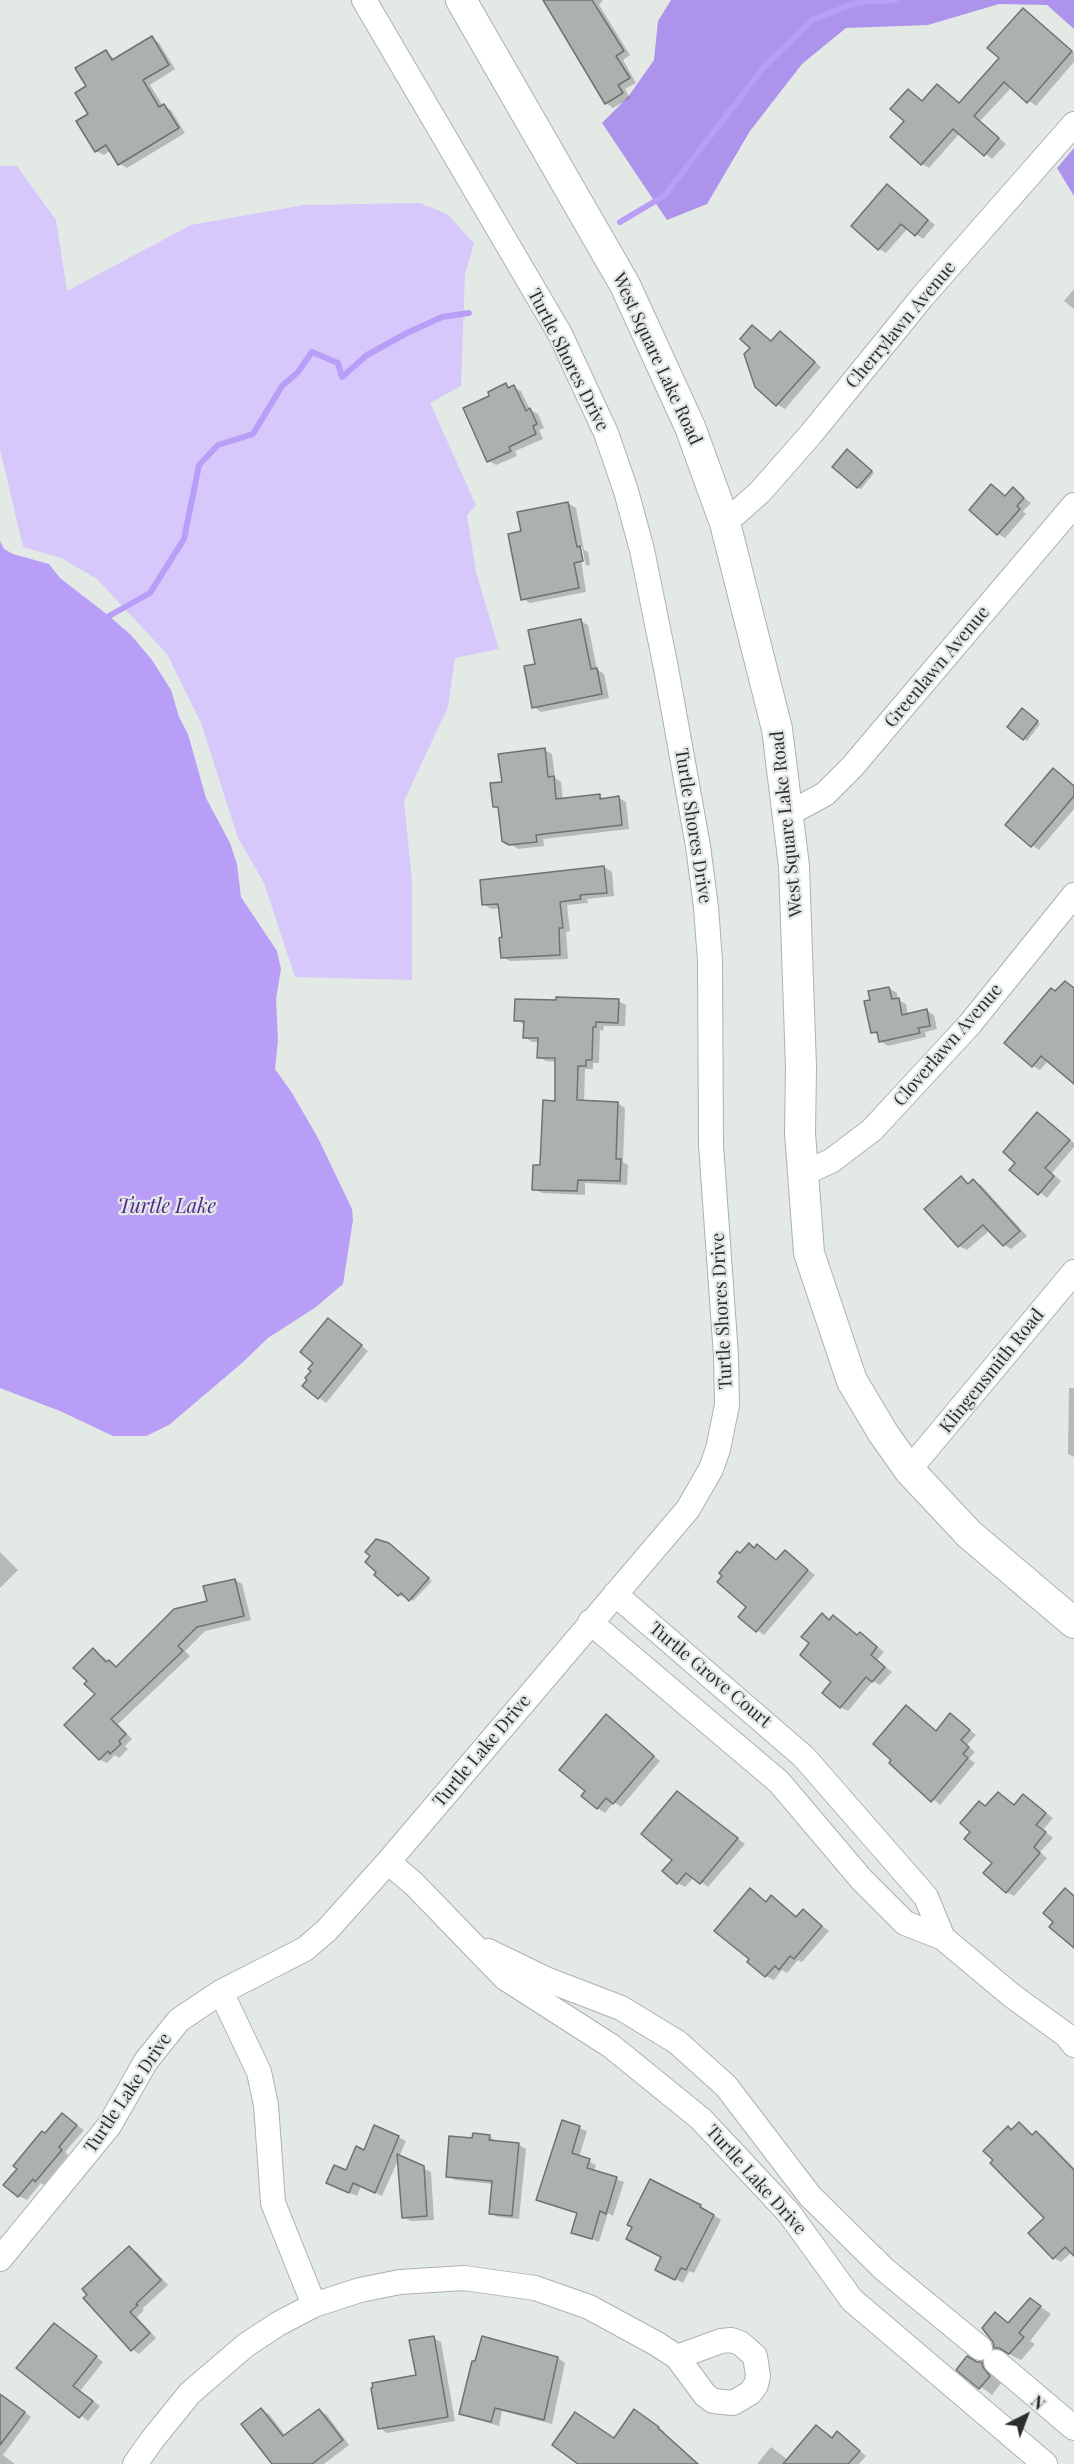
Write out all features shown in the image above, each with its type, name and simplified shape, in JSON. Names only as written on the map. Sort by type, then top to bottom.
[{"type":"street","name":"Turtle Shores Drive","points":[[364,0],[560,334],[606,433],[626,491],[642,550],[698,846],[706,907],[710,961],[711,1145],[726,1356],[727,1405],[718,1449],[711,1469],[688,1509],[553,1666]]},
{"type":"street","name":"West Square Lake Road","points":[[461,0],[625,285],[690,427],[725,523],[777,729],[788,814],[797,908],[802,1174],[809,1253],[852,1381],[883,1433],[909,1470],[969,1534],[1074,1623]]},
{"type":"street","name":"Cherrylawn Avenue","points":[[725,523],[760,492],[811,434],[923,296],[1074,124]]},
{"type":"street","name":"Greenlawn Avenue","points":[[788,814],[825,794],[852,767],[1074,505]]},
{"type":"street","name":"Cloverlawn Avenue","points":[[802,1174],[831,1161],[872,1130],[970,1024],[1074,895]]},
{"type":"street","name":"Klingensmith Road","points":[[909,1470],[1074,1272]]},
{"type":"street","name":"Turtle Grove Court","points":[[615,1594],[804,1757],[926,1897],[943,1938]]},
{"type":"street","name":"Turtle Grove Court","points":[[590,1623],[779,1782],[882,1903],[905,1923],[943,1938],[1011,1995],[1071,2038]]},
{"type":"street","name":"Turtle Lake Drive","points":[[0,2259],[109,2126],[156,2046],[180,2020],[195,2007],[221,1992],[305,1949],[327,1930],[388,1862],[553,1666]]},
{"type":"street","points":[[779,1782],[804,1757]]},
{"type":"street","name":"Turtle Lake Drive","points":[[388,1862],[414,1884],[506,1978],[610,2046],[701,2119],[789,2213],[852,2300],[1045,2464]]},
{"type":"street","name":"Turtle Lake Drive","points":[[473,1943],[548,1980],[621,2008],[677,2042],[726,2086],[810,2196],[885,2270],[1074,2428]]},
{"type":"street","points":[[221,1992],[259,2072],[266,2105],[273,2203],[314,2306]]},
{"type":"street","points":[[135,2464],[170,2416],[203,2380],[246,2344],[278,2324],[314,2306],[360,2290],[400,2282],[441,2278],[487,2280],[535,2288],[589,2307],[622,2323],[677,2357]]},
{"type":"shaded area","points":[[671,0],[1074,0],[1074,29],[1047,5],[999,4],[928,25],[846,28],[802,64],[750,131],[707,204],[667,220],[602,123],[628,97],[654,60],[658,21]]},
{"type":"shaded area","points":[[1074,148],[1074,196],[1057,168]]},
{"type":"shaded area","points":[[0,166],[17,166],[56,220],[67,291],[191,225],[304,205],[420,203],[447,214],[474,243],[465,274],[461,386],[430,403],[476,505],[467,515],[476,572],[499,649],[455,658],[448,707],[404,801],[412,881],[412,980],[295,977],[264,883],[238,838],[201,723],[167,654],[97,579],[61,558],[23,547],[0,449]]},
{"type":"water","name":"Turtle Lake","points":[[0,541],[4,549],[13,554],[49,564],[60,578],[131,635],[152,660],[171,690],[179,717],[188,734],[206,798],[230,843],[237,864],[241,897],[277,951],[281,969],[276,999],[278,1040],[275,1069],[318,1138],[352,1209],[353,1220],[343,1284],[316,1307],[268,1338],[169,1425],[146,1436],[113,1436],[60,1411],[0,1388]]},
{"type":"building","points":[[543,0],[592,0],[624,51],[616,56],[630,78],[618,85],[623,93],[605,104]]},
{"type":"building","points":[[1023,8],[1072,51],[1027,103],[1004,82],[974,116],[999,138],[984,156],[953,129],[921,165],[890,137],[904,121],[890,109],[908,89],[922,101],[937,84],[959,103],[999,58],[987,48]]},
{"type":"building","points":[[152,36],[169,65],[143,80],[159,107],[164,104],[179,128],[118,165],[106,145],[95,152],[76,121],[88,114],[75,93],[86,86],[75,68],[106,50],[112,60]]},
{"type":"building","points":[[887,184],[928,220],[915,236],[901,224],[878,250],[851,226]]},
{"type":"building","points":[[752,325],[771,341],[780,331],[815,362],[776,406],[755,387],[744,354],[750,348],[740,339]]},
{"type":"building","points":[[506,383],[508,388],[514,385],[526,411],[530,408],[537,424],[533,426],[536,434],[509,447],[511,451],[487,462],[463,408],[489,396],[488,392]]},
{"type":"building","points":[[847,449],[872,471],[857,488],[832,467]]},
{"type":"building","points":[[991,484],[1005,496],[1013,487],[1024,498],[1017,506],[1020,509],[997,535],[969,510]]},
{"type":"building","points":[[568,502],[577,547],[580,546],[583,561],[574,563],[579,588],[521,600],[508,534],[521,531],[517,512]]},
{"type":"building","points":[[581,619],[591,669],[597,668],[602,694],[532,708],[524,666],[535,664],[528,630]]},
{"type":"building","points":[[1022,708],[1038,721],[1023,740],[1007,727]]},
{"type":"building","points":[[545,748],[548,777],[554,776],[556,799],[600,794],[600,799],[619,796],[622,825],[536,835],[537,842],[509,845],[502,841],[498,807],[493,807],[490,783],[502,782],[498,754]]},
{"type":"building","points":[[1053,768],[1074,786],[1074,796],[1031,847],[1005,825]]},
{"type":"building","points":[[604,866],[607,893],[580,895],[581,899],[560,902],[563,928],[559,928],[560,955],[501,958],[499,938],[502,937],[498,904],[482,905],[480,880]]},
{"type":"building","points":[[1065,981],[1074,988],[1074,1084],[1041,1056],[1032,1067],[1004,1043],[1051,988],[1055,991]]},
{"type":"building","points":[[889,987],[892,999],[899,998],[902,1015],[927,1009],[930,1026],[918,1028],[920,1033],[879,1042],[877,1032],[871,1033],[864,1001],[870,1000],[868,991]]},
{"type":"building","points":[[556,997],[619,999],[618,1023],[596,1022],[596,1027],[593,1027],[592,1060],[586,1060],[586,1066],[578,1066],[577,1100],[618,1102],[616,1159],[621,1159],[620,1181],[578,1180],[577,1191],[532,1190],[533,1165],[540,1165],[543,1100],[555,1101],[555,1058],[537,1058],[538,1038],[523,1038],[524,1021],[514,1021],[515,999],[556,1000]]},
{"type":"building","points":[[1037,1112],[1070,1140],[1045,1168],[1054,1176],[1038,1195],[1009,1170],[1015,1163],[1003,1152]]},
{"type":"building","points":[[961,1176],[968,1184],[973,1179],[1020,1231],[1003,1246],[983,1225],[958,1247],[924,1209]]},
{"type":"building","points":[[328,1318],[362,1345],[318,1399],[302,1386],[311,1371],[308,1369],[313,1363],[300,1352]]},
{"type":"building","points":[[376,1539],[389,1543],[429,1578],[409,1601],[401,1593],[398,1596],[374,1575],[376,1572],[365,1562],[370,1556],[365,1552]]},
{"type":"building","points":[[749,1543],[754,1548],[757,1544],[776,1560],[785,1550],[808,1570],[756,1632],[738,1617],[746,1607],[717,1582],[722,1576],[719,1573],[737,1551],[740,1553]]},
{"type":"building","points":[[235,1579],[244,1616],[197,1627],[178,1646],[183,1651],[111,1719],[126,1734],[119,1741],[121,1744],[110,1754],[108,1751],[99,1760],[64,1725],[95,1694],[84,1684],[87,1681],[73,1668],[93,1648],[106,1662],[109,1660],[116,1667],[174,1609],[207,1601],[203,1586]]},
{"type":"building","points":[[822,1613],[829,1620],[833,1615],[857,1635],[860,1632],[877,1647],[871,1655],[885,1667],[872,1682],[866,1677],[840,1708],[822,1693],[831,1682],[800,1655],[809,1643],[801,1637]]},
{"type":"building","points":[[906,1705],[936,1731],[950,1713],[970,1730],[961,1740],[969,1747],[963,1754],[968,1758],[931,1802],[889,1763],[891,1760],[873,1744]]},
{"type":"building","points":[[606,1714],[654,1756],[613,1804],[606,1798],[597,1809],[581,1796],[585,1791],[559,1770]]},
{"type":"building","points":[[677,1791],[738,1838],[700,1884],[686,1873],[677,1884],[662,1871],[672,1860],[641,1834]]},
{"type":"building","points":[[998,1792],[1014,1805],[1023,1794],[1046,1813],[1036,1825],[1046,1832],[1034,1847],[1040,1853],[1006,1893],[983,1873],[992,1863],[964,1839],[970,1832],[960,1823],[979,1801],[985,1806]]},
{"type":"building","points":[[750,1888],[766,1902],[771,1895],[796,1917],[803,1909],[822,1926],[794,1959],[790,1956],[779,1970],[775,1966],[765,1977],[747,1962],[749,1959],[714,1931]]},
{"type":"building","points":[[1065,1888],[1074,1896],[1074,1948],[1049,1927],[1053,1922],[1043,1913]]},
{"type":"building","points":[[62,2113],[77,2125],[59,2147],[62,2150],[35,2182],[33,2179],[18,2197],[3,2185],[17,2169],[13,2166],[42,2131],[45,2133]]},
{"type":"building","points":[[562,2120],[580,2126],[572,2153],[590,2159],[587,2168],[617,2177],[606,2214],[600,2211],[592,2239],[571,2233],[577,2213],[536,2200]]},
{"type":"building","points":[[1019,2122],[1032,2135],[1036,2131],[1074,2170],[1074,2256],[1065,2247],[1053,2259],[1028,2233],[1044,2218],[990,2163],[993,2160],[983,2151],[1008,2126],[1011,2130]]},
{"type":"building","points":[[374,2125],[399,2136],[375,2193],[353,2183],[349,2193],[326,2183],[334,2165],[346,2170],[356,2146],[364,2150]]},
{"type":"building","points":[[473,2133],[490,2135],[489,2140],[519,2143],[512,2216],[489,2214],[492,2181],[446,2177],[449,2136],[472,2138]]},
{"type":"building","points":[[397,2154],[424,2166],[427,2216],[402,2218]]},
{"type":"building","points":[[650,2179],[701,2205],[700,2207],[714,2215],[686,2270],[681,2268],[675,2280],[655,2270],[661,2257],[626,2239],[632,2227],[627,2225]]},
{"type":"building","points":[[129,2246],[161,2280],[130,2312],[150,2333],[131,2351],[83,2298],[87,2295],[82,2289]]},
{"type":"building","points":[[1030,2298],[1041,2306],[1019,2333],[1024,2337],[1009,2354],[999,2348],[994,2348],[993,2342],[982,2328],[995,2312],[1008,2323]]},
{"type":"building","points":[[54,2323],[97,2356],[73,2386],[93,2401],[79,2418],[16,2368]]},
{"type":"building","points":[[434,2336],[448,2417],[378,2429],[372,2383],[416,2375],[409,2340]]},
{"type":"building","points":[[482,2336],[558,2357],[544,2420],[495,2408],[491,2422],[459,2414],[472,2361],[475,2361]]},
{"type":"building","points":[[967,2356],[977,2362],[982,2362],[990,2376],[979,2389],[956,2370]]},
{"type":"building","points":[[0,2394],[25,2412],[0,2445]]},
{"type":"building","points":[[261,2408],[283,2436],[319,2409],[343,2440],[312,2464],[272,2464],[241,2424]]},
{"type":"building","points":[[634,2409],[659,2427],[698,2464],[578,2464],[552,2445],[575,2412],[614,2438]]},
{"type":"building","points":[[816,2425],[832,2438],[837,2431],[860,2451],[848,2464],[783,2464]]},
{"type":"waterway","points":[[620,222],[664,196],[764,67],[812,20],[859,2],[897,0]]},
{"type":"waterway","points":[[109,616],[150,593],[184,539],[199,465],[218,445],[253,434],[282,386],[298,372],[312,352],[338,363],[342,377],[367,355],[407,333],[442,317],[469,313]]}]
